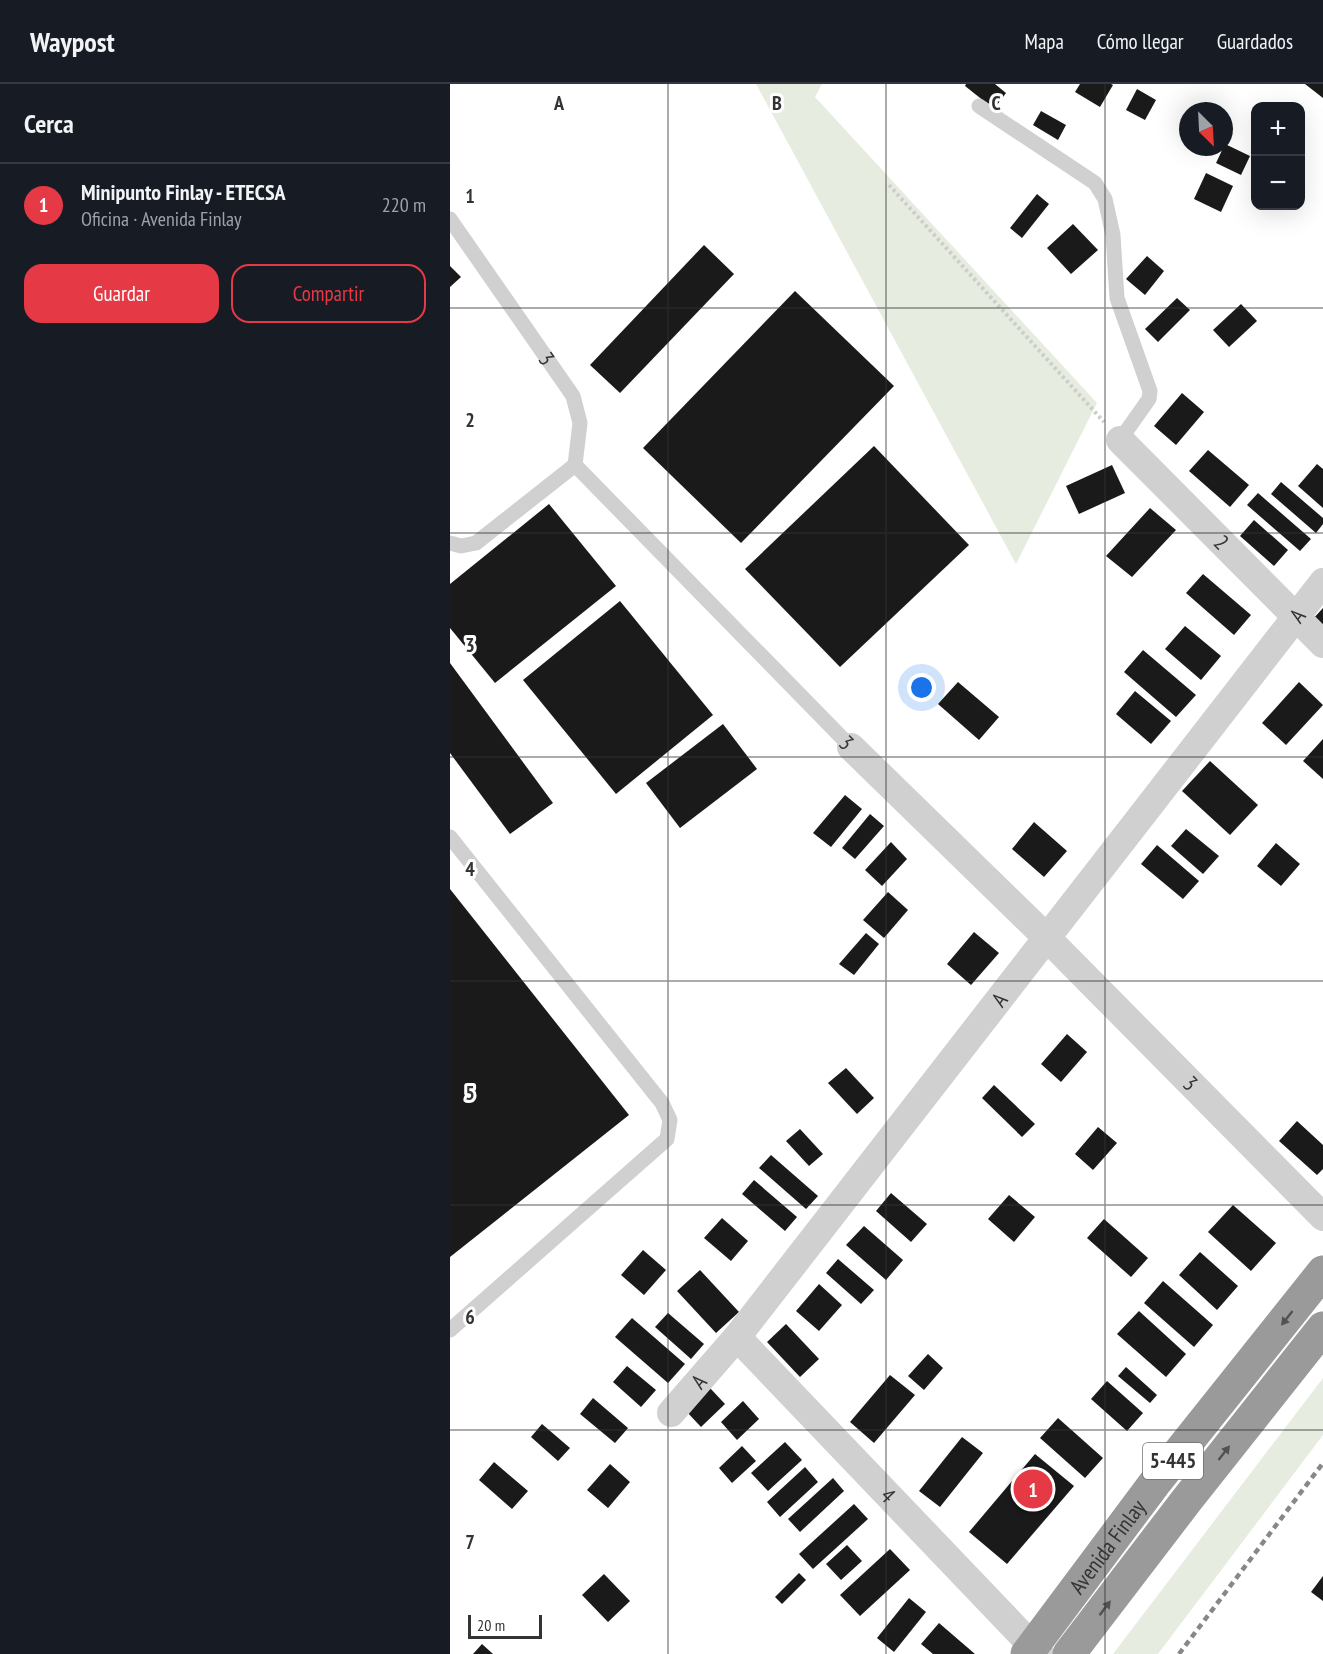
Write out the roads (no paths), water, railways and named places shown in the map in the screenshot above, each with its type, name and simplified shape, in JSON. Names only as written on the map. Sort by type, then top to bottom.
[{"type":"highway","name":"Avenida Finlay","points":[[1033,1651],[1154,1484],[1323,1272]]},
{"type":"highway","name":"Avenida Finlay","points":[[1069,1654],[1323,1328]]},
{"type":"street","name":"2","points":[[1120,440],[1323,644]]},
{"type":"street","name":"A","points":[[671,1413],[737,1338],[1323,582]]},
{"type":"street","name":"3","points":[[852,747],[1048,939],[1323,1218]]},
{"type":"street","name":"4","points":[[737,1338],[1033,1651]]},
{"type":"lane","points":[[978,106],[1095,183],[1105,199],[1113,235],[1117,298],[1150,391],[1149,399],[1120,440]]},
{"type":"lane","name":"3","points":[[450,219],[573,396],[580,423],[575,465],[852,747]]},
{"type":"lane","points":[[450,543],[460,546],[476,543],[575,465]]},
{"type":"lane","points":[[450,837],[662,1103],[670,1120],[667,1139],[450,1330]]},
{"type":"railway","points":[[1179,1654],[1323,1463]]},
{"type":"place","name":"Minipunto Finlay - ETECSA","points":[[1033,1489]]}]
